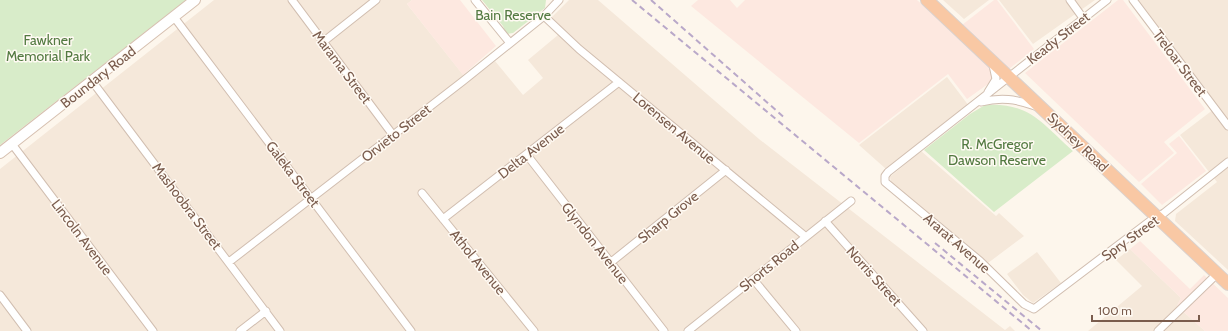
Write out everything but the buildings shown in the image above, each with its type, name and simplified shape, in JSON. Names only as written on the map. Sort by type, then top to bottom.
[{"type":"highway","name":"Sydney Road","points":[[927,0],[1228,284]]},
{"type":"main road","name":"Boundary Road","points":[[0,153],[195,0]]},
{"type":"street","name":"Marama Street","points":[[292,0],[393,135]]},
{"type":"street","points":[[323,42],[376,0]]},
{"type":"street","points":[[475,0],[510,43]]},
{"type":"street","points":[[1070,0],[1083,18]]},
{"type":"street","name":"Keady Street","points":[[1010,77],[1107,0]]},
{"type":"street","name":"Treloar Street","points":[[1133,0],[1228,126]]},
{"type":"street","name":"Orvieto Street","points":[[229,262],[544,16],[555,2]]},
{"type":"street","name":"Lorensen Avenue","points":[[544,16],[579,49],[806,237]]},
{"type":"street","name":"Galeka Street","points":[[174,17],[411,331]]},
{"type":"street","points":[[981,100],[996,79],[992,60]]},
{"type":"street","points":[[981,100],[1010,77]]},
{"type":"street","name":"Mashoobra Street","points":[[92,81],[280,331]]},
{"type":"street","name":"Delta Avenue","points":[[443,219],[619,82]]},
{"type":"street","points":[[981,100],[1014,99],[1043,108]]},
{"type":"street","name":"Ararat Avenue","points":[[981,100],[888,172],[885,178],[887,184],[980,261],[1031,309]]},
{"type":"street","name":"Lincoln Avenue","points":[[12,144],[153,331]]},
{"type":"street","name":"Glyndon Avenue","points":[[527,155],[664,331]]},
{"type":"street","name":"Spry Street","points":[[1031,309],[1041,306],[1228,162]]},
{"type":"street","name":"Sharp Grove","points":[[610,263],[726,170]]},
{"type":"street","name":"Athol Avenue","points":[[422,193],[534,331]]},
{"type":"street","name":"Shorts Road","points":[[688,331],[851,201]]},
{"type":"street","name":"Norris Street","points":[[825,221],[923,331]]},
{"type":"street","points":[[1158,331],[1217,274]]},
{"type":"street","points":[[753,279],[796,331]]},
{"type":"street","points":[[0,295],[27,331]]},
{"type":"street","points":[[240,331],[266,311]]},
{"type":"shaded area","points":[[214,0],[412,0],[407,4],[468,81],[495,61],[523,95],[543,78],[528,60],[564,30],[551,18],[569,0],[598,0],[759,139],[1005,330],[1010,326],[1015,331],[0,331],[0,169]]},
{"type":"shaded area","points":[[412,0],[460,0],[496,46],[463,75],[407,4]]},
{"type":"shaded area","points":[[698,0],[730,0],[737,8],[745,0],[917,0],[953,32],[994,0],[997,0],[1034,49],[967,99],[948,74],[859,143],[691,6]]},
{"type":"shaded area","points":[[943,0],[989,0],[964,19]]},
{"type":"shaded area","points":[[999,0],[1095,0],[1033,44]]},
{"type":"shaded area","points":[[1118,0],[1123,0],[1205,109],[1164,142],[1174,153],[1139,182],[1025,73]]},
{"type":"shaded area","points":[[1137,0],[1228,0],[1228,270],[1175,221],[1176,214],[1217,182],[1180,135],[1218,106]]},
{"type":"shaded area","points":[[947,77],[969,106],[886,169],[859,145]]},
{"type":"shaded area","points":[[1179,136],[1206,171],[1162,205],[1141,184],[1177,153],[1169,144]]},
{"type":"shaded area","points":[[921,151],[996,216],[999,213],[1024,236],[988,263],[891,182],[890,177]]},
{"type":"shaded area","points":[[1140,241],[1190,289],[1204,275],[1228,298],[1228,331],[1205,331],[1177,306],[1181,298],[1130,249]]},
{"type":"shaded area","points":[[1130,249],[1181,298],[1177,306],[1205,331],[1088,331],[1142,286],[1116,260]]},
{"type":"shaded area","points":[[1037,252],[1061,283],[1033,303],[1023,295],[1007,274]]},
{"type":"green space","name":"Fawkner Memorial Park","points":[[0,0],[186,0],[0,145]]},
{"type":"green space","name":"Bain Reserve","points":[[482,0],[546,0],[545,8],[513,33],[506,34],[503,26]]},
{"type":"green space","name":"R. McGregor Dawson Reserve","points":[[985,105],[1013,107],[1024,111],[1043,124],[1073,151],[994,212],[924,150],[970,114]]},
{"type":"railway","points":[[632,0],[1032,331]]},
{"type":"railway","points":[[651,0],[786,119]]},
{"type":"railway","points":[[935,243],[1042,331]]}]
